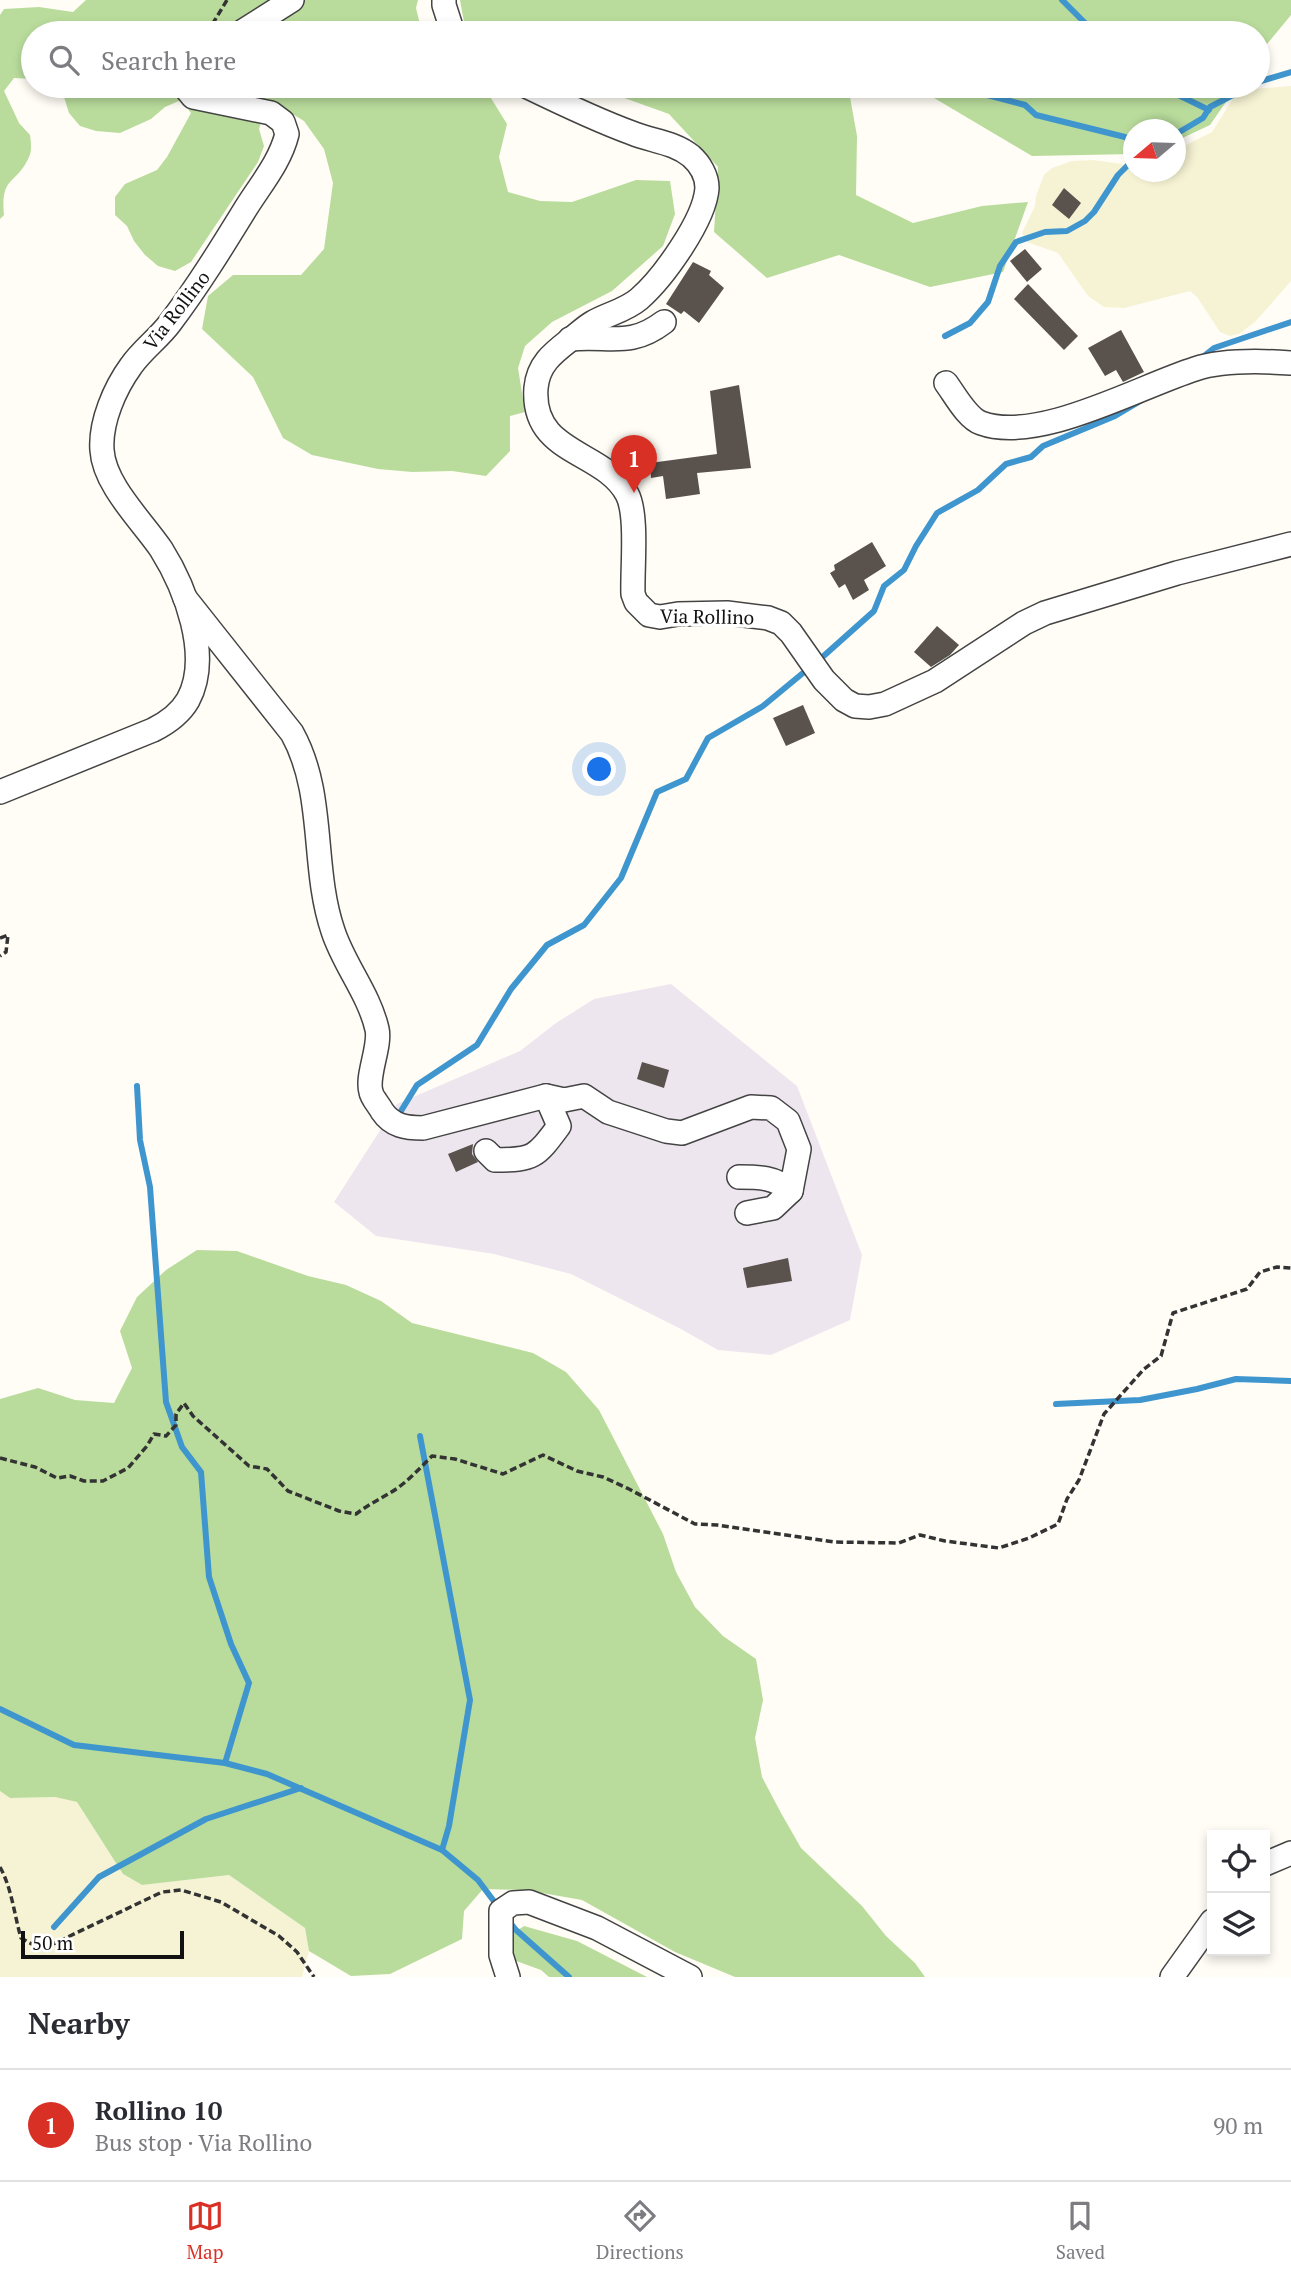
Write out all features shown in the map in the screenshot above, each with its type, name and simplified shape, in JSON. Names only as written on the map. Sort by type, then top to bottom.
[{"type":"street","points":[[259,21],[292,0]]},
{"type":"street","points":[[444,0],[449,21]]},
{"type":"street","name":"Via Rollino","points":[[198,98],[271,113],[283,122],[287,134],[276,163],[218,255],[169,325],[131,366],[107,417],[102,450],[106,466],[121,494],[162,551],[186,598],[292,733],[304,753],[333,932],[370,1009],[378,1032],[370,1092],[387,1119],[405,1128],[423,1128],[546,1096],[564,1100],[584,1096],[608,1112],[666,1131],[682,1133],[751,1107],[771,1108],[788,1121],[799,1149],[790,1191]]},
{"type":"street","name":"Via Rollino","points":[[553,98],[610,124],[680,149],[692,157],[702,169],[707,185],[704,203],[695,224],[651,287],[620,312],[592,323],[544,361],[536,386],[538,416],[544,428],[555,439],[610,475],[627,494],[633,514],[633,594],[636,602],[649,615],[660,617],[727,613],[768,618],[781,623],[824,680],[844,700],[855,706],[869,707],[885,704],[935,681],[1024,623],[1045,613],[1177,573],[1291,544]]},
{"type":"street","points":[[570,339],[629,339],[649,333],[664,321]]},
{"type":"street","points":[[946,383],[977,422],[998,428],[1018,428],[1053,423],[1198,368],[1260,360],[1291,363]]},
{"type":"street","name":"Via Rollino","points":[[0,792],[153,730],[169,722],[179,712],[188,700],[197,671],[194,634],[186,598]]},
{"type":"street","points":[[486,1151],[495,1160],[520,1160],[539,1153],[559,1126],[546,1096]]},
{"type":"street","points":[[739,1177],[779,1181],[790,1191],[773,1208],[747,1213]]},
{"type":"street","points":[[1270,1862],[1291,1853]]},
{"type":"street","points":[[508,1977],[501,1955],[500,1911],[513,1903],[529,1902],[597,1928],[690,1977]]},
{"type":"street","points":[[1171,1977],[1207,1928]]},
{"type":"path","points":[[214,21],[227,0]]},
{"type":"path","points":[[0,938],[8,935],[6,952],[0,956]]},
{"type":"path","points":[[0,1458],[35,1467],[57,1478],[70,1476],[84,1481],[103,1481],[128,1468],[154,1434],[166,1436],[176,1424],[176,1414],[184,1403],[193,1416],[249,1466],[267,1469],[288,1492],[339,1511],[356,1514],[397,1489],[432,1456],[455,1459],[503,1474],[543,1455],[577,1471],[603,1477],[695,1524],[834,1542],[899,1543],[919,1535],[999,1549],[1058,1524],[1067,1499],[1079,1480],[1104,1413],[1144,1369],[1161,1356],[1173,1313],[1247,1289],[1261,1272],[1291,1268]]},
{"type":"path","points":[[0,1867],[12,1896],[21,1938],[37,1947],[51,1945],[162,1892],[181,1890],[221,1902],[279,1936],[297,1952],[314,1977]]},
{"type":"shaded area","points":[[1291,86],[1291,281],[1255,322],[1239,334],[1230,336],[1220,332],[1197,297],[1190,291],[1124,308],[1104,307],[1088,296],[1058,253],[1027,242],[1022,233],[1035,206],[1044,175],[1052,168],[1072,161],[1093,160],[1122,164],[1123,182],[1186,182],[1186,145],[1212,132],[1233,98],[1270,98],[1270,88]]},
{"type":"shaded area","points":[[671,984],[797,1086],[862,1255],[850,1320],[771,1355],[718,1350],[571,1274],[494,1254],[376,1236],[334,1202],[397,1104],[520,1051],[556,1023],[594,999]]},
{"type":"shaded area","points":[[0,1791],[10,1798],[55,1797],[77,1802],[123,1874],[142,1885],[229,1875],[305,1928],[309,1951],[302,1977],[0,1977]]},
{"type":"green space","points":[[86,0],[418,0],[416,8],[419,21],[21,21],[21,78],[14,78],[4,91],[19,123],[30,135],[31,146],[24,166],[7,186],[3,202],[4,215],[0,219],[0,15],[4,9],[39,7],[73,12]]},
{"type":"green space","points":[[460,0],[1291,0],[1291,15],[1270,40],[1270,21],[464,21]]},
{"type":"green space","points":[[64,98],[491,98],[507,124],[499,157],[508,192],[540,201],[572,202],[636,180],[670,181],[675,214],[663,246],[612,291],[552,322],[525,346],[518,368],[525,412],[510,416],[510,451],[486,476],[452,471],[378,469],[312,455],[283,438],[253,377],[202,329],[208,296],[233,275],[301,275],[324,249],[333,183],[324,149],[304,121],[281,107],[264,112],[259,129],[264,146],[258,162],[191,262],[175,271],[158,266],[145,255],[127,226],[115,215],[115,197],[125,184],[157,170],[191,113],[181,100],[165,107],[151,119],[120,133],[96,131],[80,126],[69,113]]},
{"type":"green space","points":[[624,98],[850,98],[857,136],[856,195],[913,223],[982,206],[1028,202],[1003,272],[930,287],[839,255],[767,278],[714,232],[718,167],[669,114]]},
{"type":"green space","points":[[934,98],[1229,98],[1210,125],[1186,136],[1186,119],[1123,119],[1123,154],[1032,156]]},
{"type":"green space","points":[[197,1250],[237,1251],[308,1276],[346,1285],[381,1301],[412,1323],[533,1353],[566,1372],[599,1410],[663,1534],[676,1572],[695,1607],[723,1636],[756,1659],[763,1700],[755,1738],[762,1777],[801,1848],[862,1906],[925,1977],[735,1977],[675,1952],[582,1900],[525,1890],[483,1889],[464,1911],[462,1939],[390,1974],[351,1976],[309,1951],[305,1928],[229,1875],[142,1885],[123,1874],[77,1802],[55,1797],[10,1798],[0,1791],[0,1399],[38,1388],[75,1400],[114,1403],[132,1368],[120,1331],[137,1297],[166,1270]]},
{"type":"green space","points":[[524,1926],[577,1941],[647,1977],[549,1977],[541,1970],[508,1958],[508,1937]]},
{"type":"building","points":[[1064,188],[1081,203],[1069,219],[1052,205]]},
{"type":"building","points":[[1025,249],[1042,269],[1027,282],[1010,261]]},
{"type":"building","points":[[693,262],[711,271],[709,275],[724,288],[699,323],[684,311],[681,314],[666,304]]},
{"type":"building","points":[[1028,284],[1078,336],[1064,350],[1014,299]]},
{"type":"building","points":[[1121,330],[1144,372],[1123,382],[1116,370],[1105,376],[1088,348]]},
{"type":"building","points":[[739,385],[751,468],[697,473],[700,494],[666,499],[663,476],[651,478],[650,463],[717,454],[710,391]]},
{"type":"building","points":[[872,542],[886,566],[864,580],[869,590],[853,600],[845,584],[839,588],[830,573],[835,570],[834,565]]},
{"type":"building","points":[[937,626],[959,645],[950,655],[931,667],[914,652]]},
{"type":"building","points":[[803,705],[815,733],[786,746],[773,718]]},
{"type":"building","points":[[642,1062],[669,1070],[664,1088],[637,1079]]},
{"type":"building","points":[[473,1144],[472,1154],[478,1162],[456,1172],[448,1154]]},
{"type":"building","points":[[788,1258],[792,1281],[747,1288],[743,1268]]},
{"type":"waterway","points":[[1062,0],[1083,21]]},
{"type":"waterway","points":[[1270,78],[1291,72]]},
{"type":"waterway","points":[[998,98],[1025,105],[1036,115],[1123,137]]},
{"type":"waterway","points":[[1184,98],[1209,110]]},
{"type":"waterway","points":[[1186,128],[1203,118],[1210,107],[1227,98]]},
{"type":"waterway","points":[[945,336],[970,323],[988,302],[1000,266],[1016,242],[1045,232],[1067,231],[1085,221],[1123,170]]},
{"type":"waterway","points":[[1199,360],[1214,348],[1291,322]]},
{"type":"waterway","points":[[818,661],[874,611],[884,586],[904,570],[937,513],[978,490],[1006,464],[1031,457],[1043,446],[1115,416],[1142,400]]},
{"type":"waterway","points":[[401,1111],[417,1085],[477,1045],[511,989],[547,945],[584,925],[621,878],[657,792],[686,779],[708,738],[763,706],[809,668]]},
{"type":"waterway","points":[[137,1086],[140,1140],[150,1187],[166,1402],[182,1447],[201,1472],[209,1577],[231,1644],[249,1683],[225,1763]]},
{"type":"waterway","points":[[1056,1404],[1140,1400],[1236,1379],[1291,1381]]},
{"type":"waterway","points":[[420,1436],[470,1700],[449,1826],[442,1850]]},
{"type":"waterway","points":[[0,1709],[74,1745],[225,1763],[267,1774],[442,1850],[478,1880],[499,1908]]},
{"type":"waterway","points":[[54,1927],[99,1877],[206,1819],[301,1788]]},
{"type":"waterway","points":[[508,1920],[569,1977]]},
{"type":"place","name":"Rollino 10","points":[[634,493]]}]
